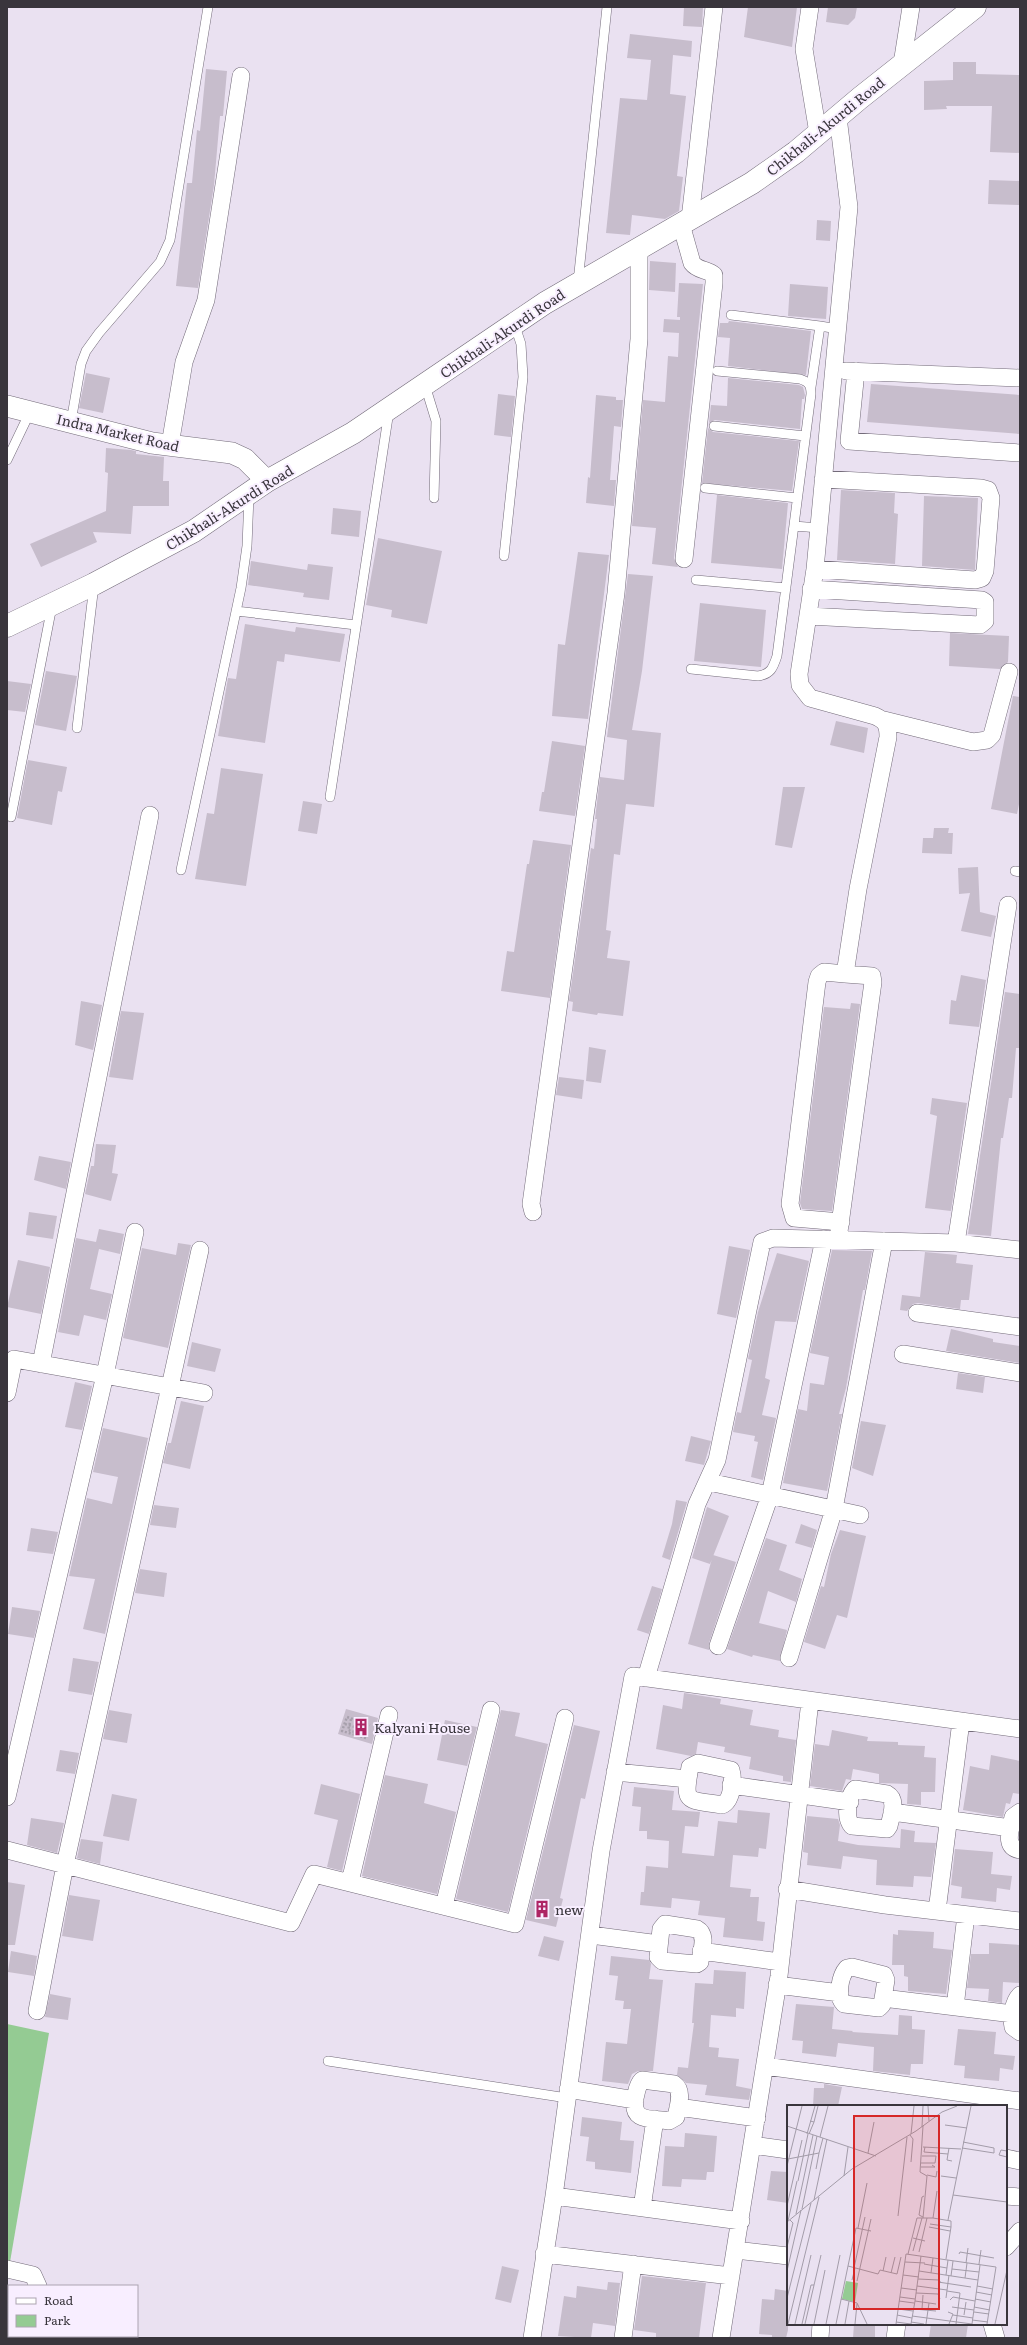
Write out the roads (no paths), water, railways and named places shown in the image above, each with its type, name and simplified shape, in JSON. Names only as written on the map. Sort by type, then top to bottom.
[{"type":"main road","name":"Chikhali-Akurdi Road","points":[[7,626],[94,584],[194,531],[258,487],[353,433],[514,324],[578,283],[752,183],[796,152],[902,64],[975,7]]},
{"type":"street","points":[[684,560],[714,283],[714,276],[710,272],[696,268],[692,263],[685,221],[714,7]]},
{"type":"street","points":[[810,7],[804,49],[818,133]]},
{"type":"street","points":[[902,64],[911,7]]},
{"type":"street","points":[[170,445],[184,362],[206,300],[241,76]]},
{"type":"street","points":[[838,117],[849,207],[815,569],[799,674],[800,685],[810,698],[884,720],[973,742],[987,740],[992,735],[1009,672]]},
{"type":"street","points":[[533,1212],[531,1204],[616,593],[639,339],[639,248]]},
{"type":"street","points":[[834,370],[1020,378]]},
{"type":"street","points":[[856,371],[849,441],[1020,453]]},
{"type":"street","name":"Indra Market Road","points":[[7,406],[170,445],[232,453],[245,459],[258,487]]},
{"type":"street","points":[[815,569],[975,580],[982,578],[985,571],[991,498],[988,490],[981,488],[823,479]]},
{"type":"street","points":[[808,616],[980,625],[985,620],[986,602],[982,600],[811,589]]},
{"type":"street","points":[[846,974],[858,889],[888,737],[888,727],[884,720]]},
{"type":"street","points":[[41,1364],[150,815]]},
{"type":"street","points":[[956,1243],[1008,905]]},
{"type":"street","points":[[718,1646],[770,1495],[831,1239],[841,1222],[873,982],[872,976],[868,975],[824,972],[819,976],[817,982],[790,1204],[794,1218],[841,1222]]},
{"type":"street","points":[[7,1797],[104,1375],[135,1232]]},
{"type":"street","points":[[646,1678],[697,1504],[709,1482],[717,1460],[762,1242],[773,1238],[831,1239],[956,1243],[1020,1250]]},
{"type":"street","points":[[789,1658],[834,1509],[884,1241]]},
{"type":"street","points":[[36,2011],[65,1865],[200,1250]]},
{"type":"street","points":[[917,1313],[1020,1327]]},
{"type":"street","points":[[903,1354],[1020,1373]]},
{"type":"street","points":[[7,1393],[14,1359],[204,1393]]},
{"type":"street","points":[[709,1482],[860,1515]]},
{"type":"street","points":[[532,2338],[591,1935],[601,1851],[633,1676],[1020,1729]]},
{"type":"street","points":[[721,2338],[741,2221],[777,1985],[810,1701]]},
{"type":"street","points":[[444,1906],[491,1710]]},
{"type":"street","points":[[7,1850],[291,1923],[314,1874],[515,1924],[565,1718]]},
{"type":"street","points":[[938,1911],[961,1721]]},
{"type":"street","points":[[350,1882],[380,1722]]},
{"type":"street","points":[[698,1763],[731,1770],[731,1785],[729,1801],[722,1805],[691,1800],[687,1796],[690,1768],[698,1763]]},
{"type":"street","points":[[615,1772],[688,1779]]},
{"type":"street","points":[[731,1785],[799,1793],[850,1802]]},
{"type":"street","points":[[855,1789],[892,1796],[892,1812],[890,1826],[887,1829],[852,1826],[848,1822],[847,1815],[851,1793],[855,1789]]},
{"type":"street","points":[[892,1812],[1011,1828]]},
{"type":"street","points":[[1020,1812],[1013,1817],[1010,1845],[1013,1849],[1020,1850]]},
{"type":"street","points":[[787,1890],[1020,1921]]},
{"type":"street","points":[[955,2007],[966,1915]]},
{"type":"street","points":[[665,1924],[702,1932],[704,1936],[700,1962],[693,1966],[662,1961],[658,1957],[659,1944],[661,1929],[665,1924]]},
{"type":"street","points":[[591,1935],[659,1944]]},
{"type":"street","points":[[701,1951],[780,1962]]},
{"type":"street","points":[[852,1967],[884,1975],[886,1980],[883,1998],[882,2005],[875,2009],[844,2004],[840,2000],[840,1993],[844,1972],[847,1968],[852,1967]]},
{"type":"street","points":[[777,1985],[840,1993]]},
{"type":"street","points":[[1020,1995],[1016,1999],[1013,2014],[1013,2027],[1020,2032]]},
{"type":"street","points":[[883,1998],[1013,2014]]},
{"type":"street","points":[[765,2066],[1020,2101]]},
{"type":"street","points":[[642,2080],[646,2080],[678,2087],[680,2092],[678,2107],[676,2117],[669,2121],[638,2116],[635,2112],[635,2100],[638,2084],[642,2080]]},
{"type":"street","points":[[568,2093],[635,2100]]},
{"type":"street","points":[[678,2107],[756,2118]]},
{"type":"street","points":[[642,2208],[655,2119]]},
{"type":"street","points":[[752,2145],[787,2150]]},
{"type":"street","points":[[1007,2158],[1020,2161]]},
{"type":"street","points":[[554,2196],[741,2221]]},
{"type":"street","points":[[1007,2196],[1020,2197]]},
{"type":"street","points":[[1007,2246],[1020,2231]]},
{"type":"street","points":[[735,2250],[787,2256]]},
{"type":"street","points":[[544,2254],[731,2276]]},
{"type":"street","points":[[623,2338],[634,2264]]},
{"type":"street","points":[[7,2269],[34,2282]]},
{"type":"street","points":[[820,2338],[821,2325]]},
{"type":"street","points":[[895,2338],[897,2325]]},
{"type":"street","points":[[992,2325],[996,2338]]},
{"type":"lane","points":[[71,422],[80,364],[86,351],[99,333],[160,262],[170,240],[208,7]]},
{"type":"lane","points":[[578,283],[607,7]]},
{"type":"lane","points":[[731,316],[838,328]]},
{"type":"lane","points":[[504,556],[523,377],[521,344],[514,324]]},
{"type":"lane","points":[[691,669],[758,676],[768,675],[773,668],[777,656],[820,326]]},
{"type":"lane","points":[[717,371],[800,379],[807,382],[811,387]]},
{"type":"lane","points":[[424,384],[436,421],[434,498]]},
{"type":"lane","points":[[330,797],[390,408]]},
{"type":"lane","points":[[7,460],[30,412]]},
{"type":"lane","points":[[714,426],[805,436]]},
{"type":"lane","points":[[181,870],[236,611],[258,487]]},
{"type":"lane","points":[[706,488],[797,498]]},
{"type":"lane","points":[[794,526],[819,528]]},
{"type":"lane","points":[[696,580],[786,588]]},
{"type":"lane","points":[[77,728],[94,584]]},
{"type":"lane","points":[[11,817],[52,605]]},
{"type":"lane","points":[[236,611],[356,625]]},
{"type":"lane","points":[[328,2061],[568,2093]]},
{"type":"place","name":"Kalyani House","points":[[361,1727]]},
{"type":"place","name":"new","points":[[542,1909]]}]
